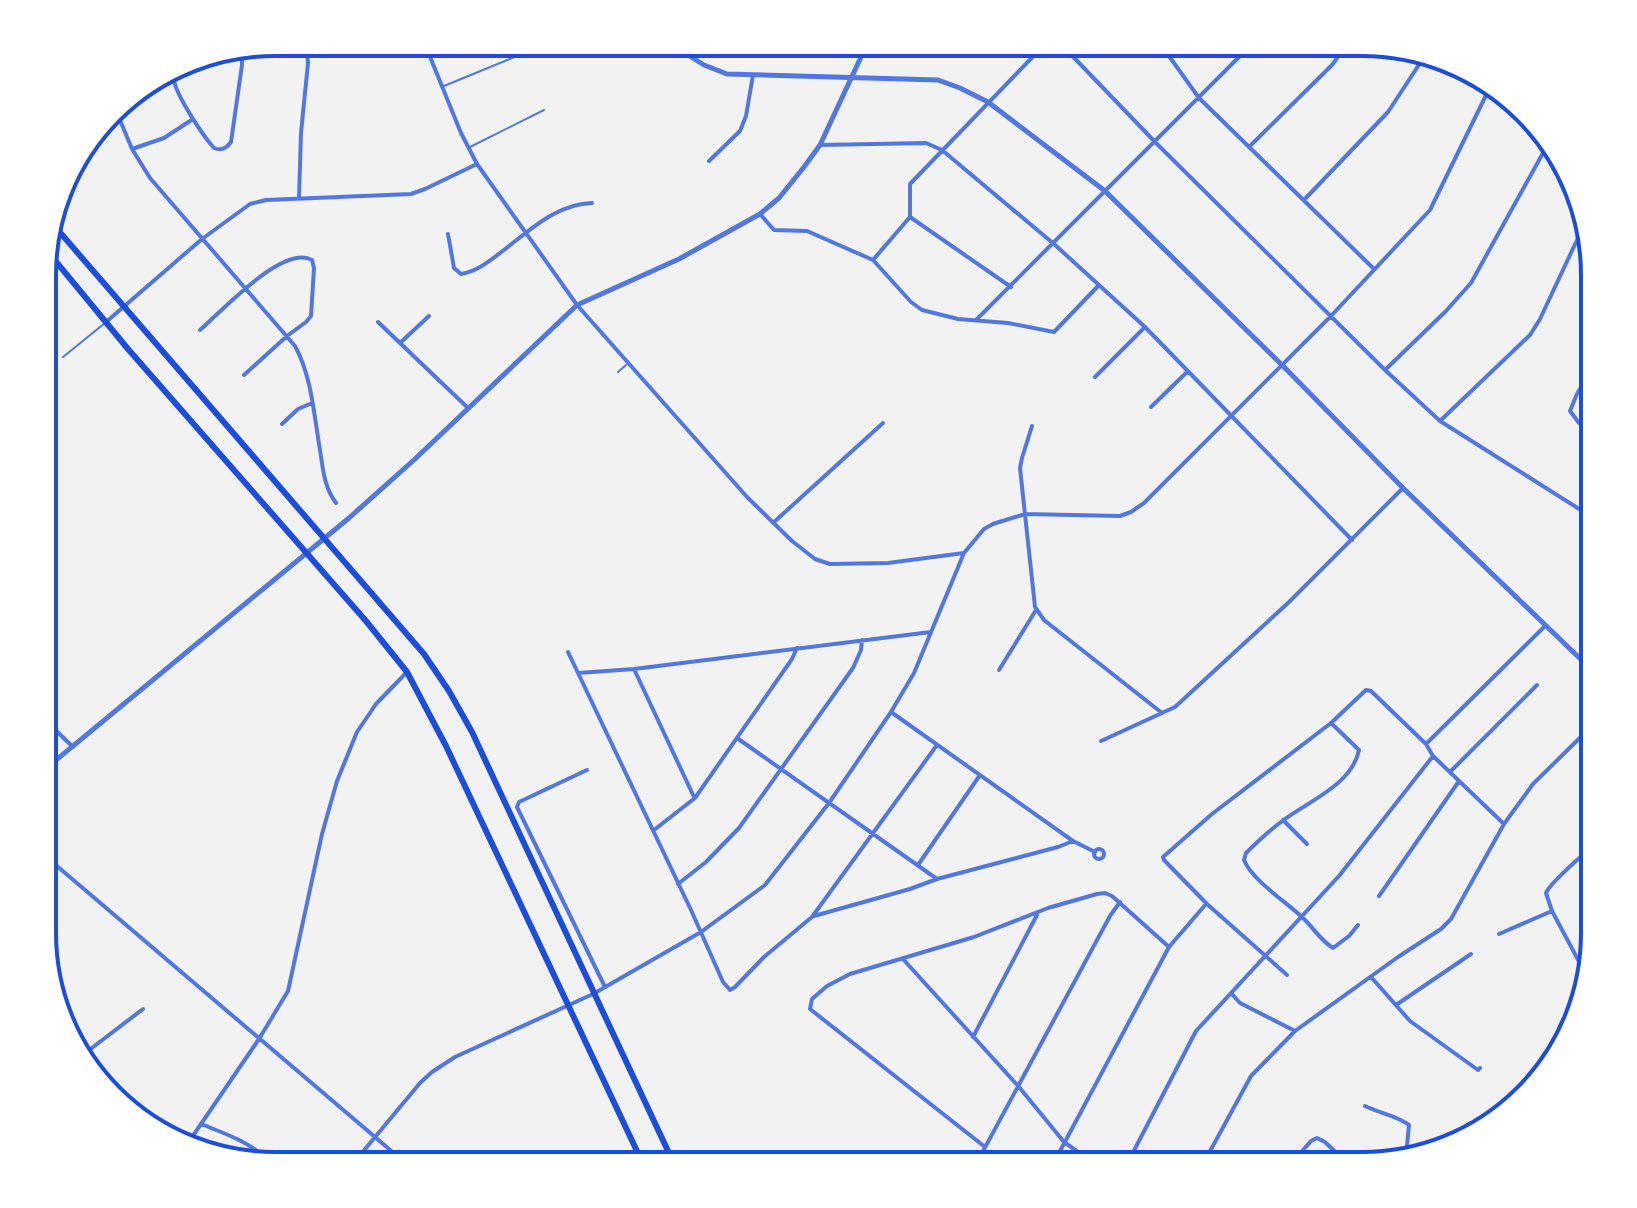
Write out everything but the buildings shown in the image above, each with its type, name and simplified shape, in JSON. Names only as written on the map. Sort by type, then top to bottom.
[{"type":"main road","points":[[60,233],[424,654],[449,691],[472,732],[668,1152]]},
{"type":"main road","points":[[57,263],[407,672],[446,746],[637,1152]]},
{"type":"street","points":[[299,198],[307,56]]},
{"type":"street","points":[[430,56],[477,164],[577,305],[773,523],[805,553],[821,563],[830,564],[888,563],[964,553]]},
{"type":"street","points":[[691,56],[727,74],[938,80],[988,102],[1105,191],[1403,488],[1581,660]]},
{"type":"street","points":[[56,760],[306,555],[415,459],[577,305],[679,259],[760,214],[790,186],[820,145],[862,56]]},
{"type":"street","points":[[873,260],[910,217],[910,184],[1033,56]]},
{"type":"street","points":[[1072,56],[1155,142],[1440,421],[1581,510]]},
{"type":"street","points":[[1169,56],[1199,98],[1374,269]]},
{"type":"street","points":[[976,320],[1240,56]]},
{"type":"street","points":[[1250,146],[1339,56]]},
{"type":"street","points":[[175,81],[193,119],[209,143],[218,149],[227,147],[231,142],[242,59]]},
{"type":"street","points":[[1304,200],[1388,112],[1420,63]]},
{"type":"street","points":[[709,161],[740,131],[746,116],[753,75]]},
{"type":"street","points":[[363,1152],[432,1072],[455,1057],[593,994],[701,932],[765,885],[829,803],[891,712],[914,673],[964,553],[984,529],[1025,514],[1120,516],[1144,503],[1331,316],[1430,210],[1486,95]]},
{"type":"street","points":[[132,149],[164,138],[193,119]]},
{"type":"street","points":[[120,121],[132,149],[150,178],[287,336],[301,360],[312,403],[326,487],[336,503]]},
{"type":"street","points":[[820,145],[926,143],[942,150],[1054,244],[1145,327],[1352,540]]},
{"type":"street","points":[[1385,370],[1471,283],[1543,152]]},
{"type":"street","points":[[106,322],[202,239],[250,204],[266,200],[411,194],[477,164]]},
{"type":"street","points":[[448,234],[454,268],[461,274],[484,265],[559,210],[592,203]]},
{"type":"street","points":[[760,214],[774,230],[807,231],[873,260],[922,310],[958,319],[1008,323],[1054,332],[1099,285]]},
{"type":"street","points":[[910,217],[1011,287]]},
{"type":"street","points":[[1440,421],[1530,335],[1578,239]]},
{"type":"street","points":[[200,330],[245,289],[280,264],[310,258],[314,268],[311,316],[244,375]]},
{"type":"street","points":[[400,343],[429,316]]},
{"type":"street","points":[[378,322],[468,408]]},
{"type":"street","points":[[1095,377],[1145,327]]},
{"type":"street","points":[[1151,407],[1188,371]]},
{"type":"street","points":[[1581,387],[1570,411],[1581,424]]},
{"type":"street","points":[[282,424],[298,409],[312,403]]},
{"type":"street","points":[[773,523],[883,423]]},
{"type":"street","points":[[1032,426],[1020,468],[1036,610],[1044,620],[1162,714]]},
{"type":"street","points":[[1101,741],[1175,707],[1288,603],[1403,488]]},
{"type":"street","points":[[999,670],[1036,610]]},
{"type":"street","points":[[1426,744],[1545,626]]},
{"type":"street","points":[[578,673],[634,669],[931,632]]},
{"type":"street","points":[[678,884],[739,828],[853,668],[862,640]]},
{"type":"street","points":[[653,830],[695,798],[797,648]]},
{"type":"street","points":[[568,652],[728,989],[735,987],[764,957],[812,917],[937,745]]},
{"type":"street","points":[[634,669],[695,798]]},
{"type":"street","points":[[193,1135],[288,991],[322,834],[337,781],[357,732],[376,704],[407,672]]},
{"type":"street","points":[[1450,772],[1537,685]]},
{"type":"street","points":[[1287,975],[1207,904],[1164,860],[1164,854],[1331,723],[1368,690],[1504,824]]},
{"type":"street","points":[[891,712],[1073,841],[1095,852]]},
{"type":"street","points":[[1331,723],[1359,750],[1348,771],[1336,784],[1283,820],[1246,853],[1244,860],[1258,878],[1333,948],[1358,925]]},
{"type":"street","points":[[56,731],[73,747]]},
{"type":"street","points":[[1210,1152],[1251,1076],[1295,1031],[1451,919],[1504,824],[1533,784],[1581,737]]},
{"type":"street","points":[[737,738],[937,879]]},
{"type":"street","points":[[1133,1152],[1196,1031],[1339,876],[1433,756]]},
{"type":"street","points":[[587,770],[519,802],[517,807],[605,987]]},
{"type":"street","points":[[918,865],[980,775]]},
{"type":"street","points":[[1379,896],[1459,781]]},
{"type":"street","points":[[1283,820],[1307,844]]},
{"type":"street","points":[[812,917],[1073,841]]},
{"type":"street","points":[[1579,962],[1546,893],[1550,883],[1581,858]]},
{"type":"street","points":[[56,865],[393,1152]]},
{"type":"street","points":[[985,1147],[810,1009],[812,999],[850,974],[974,937],[1097,894],[1105,893],[1120,902],[1169,947]]},
{"type":"street","points":[[982,1152],[1120,902]]},
{"type":"street","points":[[1059,1152],[1169,947],[1207,904]]},
{"type":"street","points":[[1499,934],[1552,911]]},
{"type":"street","points":[[973,1037],[1038,913]]},
{"type":"street","points":[[1396,1005],[1471,954]]},
{"type":"street","points":[[903,959],[1019,1087],[1064,1142],[1078,1152]]},
{"type":"street","points":[[1371,977],[1410,1021],[1478,1070],[1480,1068]]},
{"type":"street","points":[[1231,993],[1240,1003],[1295,1031]]},
{"type":"street","points":[[90,1049],[143,1009]]},
{"type":"street","points":[[1365,1106],[1383,1115],[1402,1119],[1409,1125],[1407,1147]]},
{"type":"street","points":[[201,1124],[260,1152]]},
{"type":"street","points":[[1302,1152],[1315,1139],[1324,1141],[1335,1152]]},
{"type":"lane","points":[[442,86],[517,56]]},
{"type":"lane","points":[[469,147],[544,110]]},
{"type":"lane","points":[[63,357],[106,322]]},
{"type":"lane","points":[[618,372],[627,364]]}]
